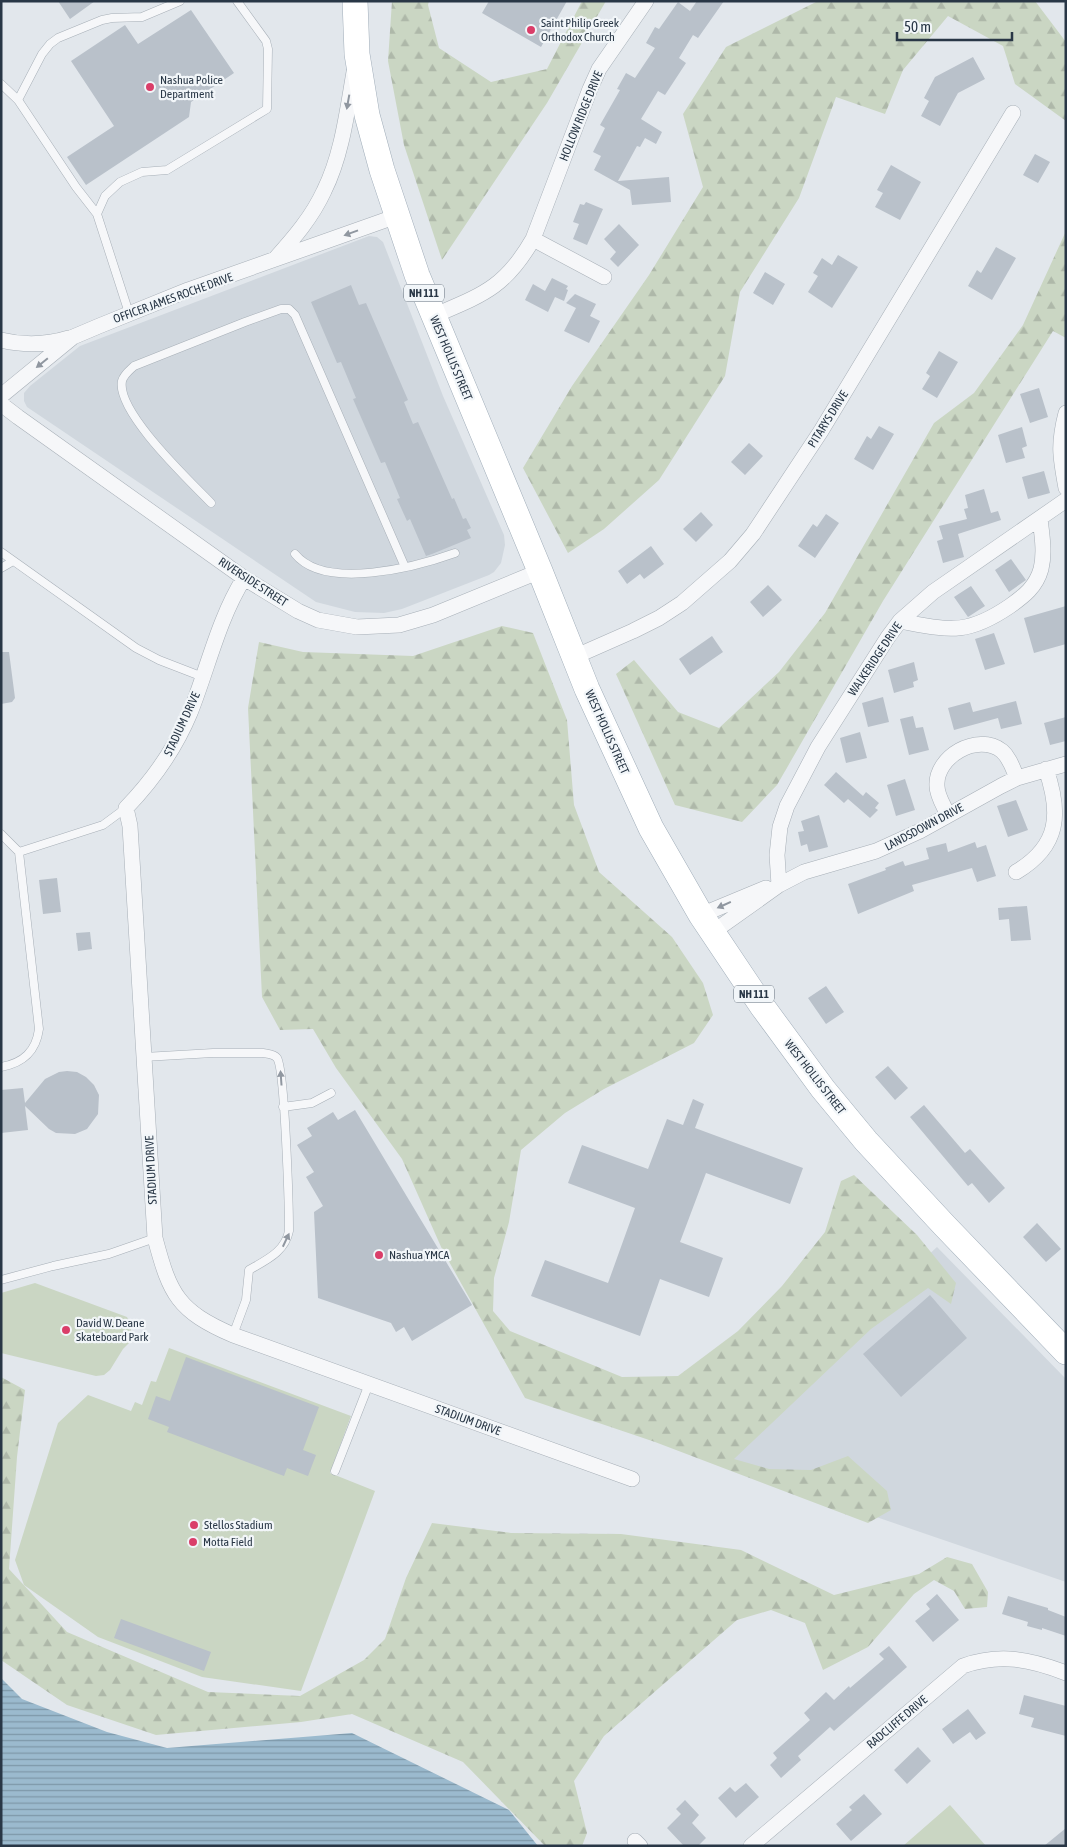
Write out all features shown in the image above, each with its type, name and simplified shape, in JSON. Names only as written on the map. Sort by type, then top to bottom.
[{"type":"main road","name":"WEST HOLLIS STREET","points":[[355,1],[357,54],[370,124],[397,216],[433,316],[540,570],[574,656],[620,763],[651,828],[707,924],[795,1052],[854,1126],[944,1225],[1066,1352]]},
{"type":"street","name":"HOLLOW RIDGE DRIVE","points":[[433,316],[491,289],[516,266],[533,239],[599,69],[646,1]]},
{"type":"street","name":"OFFICER JAMES ROCHE DRIVE","points":[[274,260],[305,224],[325,190],[343,130],[357,54]]},
{"type":"street","name":"PITARYS DRIVE","points":[[574,656],[650,623],[682,603],[730,561],[753,534],[821,431],[1013,113]]},
{"type":"street","name":"OFFICER JAMES ROCHE DRIVE","points":[[1,340],[14,343],[43,344],[73,337],[129,313],[397,216]]},
{"type":"street","points":[[533,239],[604,277]]},
{"type":"street","name":"OFFICER JAMES ROCHE DRIVE","points":[[1,396],[73,337]]},
{"type":"street","name":"RIVERSIDE STREET","points":[[1,404],[244,578],[298,611],[318,620],[347,626],[377,627],[400,625],[433,615],[540,570]]},
{"type":"street","points":[[1066,413],[1060,435],[1060,455],[1066,488]]},
{"type":"street","name":"WALKERIDGE DRIVE","points":[[779,885],[777,855],[780,827],[787,806],[818,746],[875,656],[900,621],[933,592],[1066,500]]},
{"type":"street","points":[[900,621],[933,627],[965,628],[993,618],[1022,598],[1036,583],[1041,570],[1043,550],[1040,519]]},
{"type":"street","name":"STADIUM DRIVE","points":[[244,578],[224,614],[190,712],[174,745],[149,783],[126,808],[130,826],[155,1238],[172,1290],[188,1310],[210,1325],[233,1335],[632,1479]]},
{"type":"street","points":[[948,815],[938,795],[937,778],[944,764],[964,747],[984,744],[996,747],[1006,755],[1017,778]]},
{"type":"street","name":"LANDSDOWN DRIVE","points":[[707,924],[758,890],[779,885],[804,872],[885,848],[1017,778],[1066,764]]},
{"type":"street","points":[[1016,872],[1034,860],[1047,843],[1051,833],[1054,822],[1055,801],[1046,769]]},
{"type":"street","name":"RADCLIFFE DRIVE","points":[[751,1846],[964,1666],[980,1660],[1015,1658],[1048,1666],[1066,1673]]},
{"type":"lane","points":[[18,100],[42,54],[58,38],[102,20],[142,17],[180,1]]},
{"type":"lane","points":[[97,214],[105,196],[120,182],[142,172],[167,170],[267,109],[268,49],[266,41],[237,1]]},
{"type":"lane","points":[[1,84],[18,100],[76,187],[97,214],[129,313]]},
{"type":"lane","points":[[211,503],[148,437],[129,406],[123,392],[122,381],[126,373],[134,366],[199,339],[281,309],[289,309],[295,315],[405,567]]},
{"type":"lane","points":[[1,552],[136,648],[159,660],[203,677]]},
{"type":"lane","points":[[294,554],[307,566],[332,572],[368,572],[405,567],[432,561],[455,553]]},
{"type":"lane","points":[[1,568],[13,561]]},
{"type":"lane","points":[[19,852],[103,825],[126,808]]},
{"type":"lane","points":[[1,834],[19,852],[39,1029],[37,1042],[32,1050],[22,1060],[1,1067]]},
{"type":"lane","points":[[144,1057],[213,1053],[263,1053],[271,1054],[277,1059],[280,1069],[283,1107],[290,1231],[284,1246],[276,1254],[249,1270],[246,1300],[233,1335]]},
{"type":"lane","points":[[283,1107],[312,1103],[331,1093]]},
{"type":"lane","points":[[1,1280],[109,1254],[155,1238]]},
{"type":"lane","points":[[336,1471],[369,1384]]},
{"type":"shaded area","points":[[369,236],[377,237],[383,242],[443,396],[504,535],[505,545],[501,563],[489,575],[402,609],[384,613],[355,612],[316,602],[27,407],[24,401],[24,393],[30,386],[80,346]]},
{"type":"shaded area","points":[[937,1247],[1066,1379],[1066,1582],[707,1459]]},
{"type":"green space","points":[[392,1],[429,1],[428,5],[439,48],[491,82],[547,69],[582,1],[606,1],[547,103],[442,260],[404,145],[388,61]]},
{"type":"green space","points":[[818,1],[1035,1],[1066,42],[1066,121],[1015,84],[1003,46],[948,16],[903,70],[885,114],[836,97],[799,198],[740,292],[725,376],[659,480],[604,529],[568,553],[523,468],[572,386],[649,275],[703,187],[683,114],[726,47]]},
{"type":"green space","points":[[1066,231],[1066,338],[1053,331],[883,601],[777,785],[742,822],[675,805],[616,674],[634,660],[678,712],[719,728],[779,672],[825,613],[934,423],[974,393],[1023,325]]},
{"type":"green space","points":[[502,626],[533,633],[567,720],[574,805],[599,872],[672,937],[703,983],[713,1015],[694,1043],[604,1089],[565,1113],[521,1150],[509,1222],[494,1278],[493,1311],[510,1331],[622,1377],[678,1376],[738,1331],[782,1286],[825,1232],[841,1181],[854,1175],[917,1235],[956,1283],[951,1304],[928,1288],[871,1329],[734,1459],[769,1469],[811,1470],[848,1456],[887,1491],[891,1510],[868,1523],[655,1442],[525,1398],[442,1249],[402,1159],[336,1068],[313,1029],[280,1030],[262,997],[248,708],[259,642],[303,652],[413,656]]},
{"type":"green space","name":"David W. Deane Skateboard Park","points":[[35,1283],[127,1317],[131,1326],[131,1341],[123,1349],[110,1370],[104,1375],[96,1376],[1,1353],[1,1293]]},
{"type":"green space","name":"Stellos Stadium","points":[[169,1348],[351,1416],[330,1473],[375,1491],[301,1691],[202,1677],[98,1637],[24,1585],[15,1560],[58,1423],[88,1395],[131,1411],[135,1402],[142,1405],[151,1381],[156,1382]]},
{"type":"green space","points":[[1,1377],[25,1390],[17,1457],[9,1569],[67,1632],[208,1692],[300,1696],[364,1660],[385,1639],[406,1578],[432,1523],[511,1533],[621,1534],[741,1550],[834,1595],[919,1574],[947,1557],[972,1564],[988,1592],[987,1607],[965,1609],[954,1591],[934,1580],[914,1594],[868,1647],[823,1670],[805,1623],[771,1610],[737,1620],[604,1736],[574,1781],[587,1833],[582,1846],[545,1846],[463,1762],[352,1714],[301,1722],[156,1735],[67,1705],[1,1660]]},
{"type":"green space","points":[[950,1805],[986,1846],[903,1846]]},
{"type":"water","points":[[1,1678],[22,1699],[107,1732],[167,1748],[352,1733],[509,1810],[538,1846],[1,1846]]},
{"type":"building","points":[[58,1],[95,1],[70,19]]},
{"type":"building","name":"Saint Philip Greek Orthodox Church","points":[[489,1],[567,1],[541,47],[482,13]]},
{"type":"building","points":[[697,1],[724,1],[698,38],[693,35],[679,58],[686,63],[665,95],[658,91],[641,119],[662,132],[656,144],[645,138],[640,147],[637,146],[618,181],[669,177],[671,202],[632,205],[630,190],[594,170],[601,156],[593,152],[605,128],[600,125],[620,90],[617,89],[626,73],[635,78],[655,48],[646,43],[655,27],[659,29],[678,2],[690,11]]},
{"type":"building","name":"Nashua Police Department","points":[[191,10],[234,73],[191,102],[189,117],[86,185],[67,157],[114,126],[71,61],[125,25],[138,44]]},
{"type":"building","points":[[973,57],[985,79],[958,93],[940,126],[921,116],[929,101],[924,98],[935,77]]},
{"type":"building","points":[[1035,154],[1050,162],[1038,183],[1023,175]]},
{"type":"building","points":[[891,165],[921,182],[900,220],[875,207],[883,193],[877,190]]},
{"type":"building","points":[[586,202],[603,209],[587,245],[573,239],[579,224],[573,222],[580,204],[584,205]]},
{"type":"building","points":[[619,224],[639,245],[618,267],[610,259],[616,252],[604,239]]},
{"type":"building","points":[[996,247],[1016,258],[992,300],[968,286],[977,270],[981,273]]},
{"type":"building","points":[[838,255],[858,267],[832,308],[808,292],[818,276],[813,273],[822,258],[832,265]]},
{"type":"building","points":[[765,272],[785,284],[773,305],[753,293]]},
{"type":"building","points":[[552,278],[568,286],[564,301],[555,297],[548,312],[525,300],[533,284],[545,291]]},
{"type":"building","points":[[351,285],[359,305],[366,303],[408,400],[404,402],[413,424],[418,422],[452,499],[454,498],[463,519],[466,518],[471,528],[467,530],[471,538],[426,556],[410,519],[407,521],[397,499],[400,498],[385,462],[381,463],[353,399],[356,398],[341,362],[337,363],[311,302]]},
{"type":"building","points":[[575,294],[596,304],[590,316],[600,321],[589,343],[564,331],[576,308],[566,303]]},
{"type":"building","points":[[939,351],[958,362],[937,398],[922,389],[930,376],[926,373]]},
{"type":"building","points":[[1039,388],[1048,417],[1030,423],[1020,394]]},
{"type":"building","points":[[879,426],[894,434],[873,470],[854,459],[867,436],[871,439]]},
{"type":"building","points":[[1022,427],[1027,446],[1022,448],[1025,458],[1006,463],[998,435]]},
{"type":"building","points":[[749,443],[763,456],[745,475],[731,462]]},
{"type":"building","points":[[1044,471],[1050,493],[1028,499],[1022,477]]},
{"type":"building","points":[[984,489],[991,513],[998,511],[1001,520],[958,534],[964,557],[943,563],[937,541],[943,539],[939,526],[967,519],[964,509],[968,508],[965,495]]},
{"type":"building","points":[[701,512],[713,525],[696,542],[683,529]]},
{"type":"building","points":[[826,514],[839,523],[815,558],[798,546],[813,524],[817,527]]},
{"type":"building","points":[[651,546],[664,564],[644,579],[640,574],[627,584],[618,571]]},
{"type":"building","points":[[1011,559],[1026,580],[1009,592],[995,570]]},
{"type":"building","points":[[768,585],[782,600],[763,617],[750,602]]},
{"type":"building","points":[[971,586],[985,606],[968,617],[954,597]]},
{"type":"building","points":[[1066,606],[1066,644],[1034,653],[1024,618]]},
{"type":"building","points":[[994,633],[1005,664],[985,670],[975,639]]},
{"type":"building","points":[[712,636],[723,652],[690,675],[679,659]]},
{"type":"building","points":[[1,652],[9,652],[15,698],[12,702],[1,704]]},
{"type":"building","points":[[914,662],[918,680],[913,682],[914,687],[894,693],[888,670]]},
{"type":"building","points":[[883,697],[889,722],[868,727],[862,703]]},
{"type":"building","points":[[1016,701],[1022,724],[1001,729],[998,718],[954,730],[948,708],[970,702],[973,712]]},
{"type":"building","points":[[913,716],[916,728],[923,727],[929,750],[909,755],[900,719]]},
{"type":"building","points":[[1066,717],[1066,741],[1050,745],[1044,723]]},
{"type":"building","points":[[860,732],[867,758],[846,763],[840,738]]},
{"type":"building","points":[[836,772],[863,796],[866,792],[879,803],[875,808],[878,810],[870,818],[848,799],[844,803],[824,785]]},
{"type":"building","points":[[905,779],[915,810],[896,816],[887,785]]},
{"type":"building","points":[[1016,800],[1028,830],[1008,837],[997,806]]},
{"type":"building","points":[[819,815],[828,847],[809,852],[807,844],[801,846],[798,832],[804,831],[801,821]]},
{"type":"building","points":[[975,842],[977,848],[986,845],[996,876],[977,882],[972,868],[912,885],[914,891],[858,914],[848,884],[886,870],[885,868],[903,861],[905,866],[929,859],[926,848],[946,843],[948,852]]},
{"type":"building","points":[[57,878],[61,912],[43,914],[39,880]]},
{"type":"building","points":[[1027,906],[1031,940],[1011,941],[1009,919],[999,920],[998,908]]},
{"type":"building","points":[[90,932],[92,949],[78,951],[76,933]]},
{"type":"building","points":[[826,986],[844,1012],[826,1024],[808,998]]},
{"type":"building","points":[[888,1066],[908,1088],[895,1100],[875,1077]]},
{"type":"building","points":[[59,1072],[77,1072],[86,1077],[94,1085],[99,1095],[98,1114],[87,1129],[75,1134],[56,1133],[49,1129],[25,1106],[28,1130],[1,1133],[1,1090],[23,1088],[25,1103],[45,1079]]},
{"type":"building","points":[[693,1099],[704,1104],[695,1128],[803,1168],[790,1204],[706,1173],[680,1242],[723,1258],[709,1297],[660,1279],[640,1336],[531,1296],[545,1260],[608,1283],[635,1208],[568,1183],[582,1145],[648,1169],[667,1119],[683,1125]]},
{"type":"building","points":[[924,1105],[965,1153],[970,1149],[1005,1188],[989,1203],[972,1183],[968,1186],[910,1117]]},
{"type":"building","name":"Nashua YMCA","points":[[355,1110],[472,1305],[412,1341],[404,1327],[396,1332],[391,1323],[318,1298],[314,1212],[323,1206],[306,1177],[314,1172],[297,1145],[312,1136],[307,1128],[333,1112],[338,1120]]},
{"type":"building","points":[[1037,1223],[1061,1249],[1046,1262],[1023,1237]]},
{"type":"building","points":[[930,1295],[967,1338],[901,1397],[863,1354]]},
{"type":"building","points":[[186,1357],[319,1407],[303,1450],[316,1455],[308,1476],[287,1468],[284,1476],[167,1432],[169,1427],[148,1419],[156,1396],[170,1401]]},
{"type":"building","points":[[937,1594],[959,1620],[933,1642],[915,1621],[930,1609],[926,1604]]},
{"type":"building","points":[[1008,1596],[1048,1608],[1048,1610],[1066,1617],[1066,1636],[1042,1628],[1042,1630],[1027,1626],[1028,1622],[1002,1614]]},
{"type":"building","points":[[121,1619],[211,1652],[204,1671],[114,1638]]},
{"type":"building","points":[[889,1646],[907,1667],[834,1731],[830,1727],[798,1756],[801,1760],[781,1778],[770,1765],[777,1758],[773,1753],[810,1720],[804,1713],[826,1692],[834,1700],[849,1686],[850,1688],[884,1659],[879,1654]]},
{"type":"building","points":[[1024,1695],[1066,1706],[1066,1736],[1031,1727],[1034,1718],[1019,1714]]},
{"type":"building","points":[[968,1709],[986,1733],[976,1740],[970,1732],[953,1744],[942,1729]]},
{"type":"building","points":[[918,1747],[931,1761],[907,1784],[894,1770]]},
{"type":"building","points":[[746,1783],[759,1797],[736,1818],[718,1798],[730,1787],[735,1792]]},
{"type":"building","points":[[864,1794],[882,1814],[851,1841],[836,1824],[852,1810],[849,1807]]},
{"type":"building","points":[[685,1800],[699,1815],[692,1823],[706,1838],[698,1846],[684,1846],[667,1828],[681,1814],[676,1809]]},
{"type":"building","points":[[1066,1828],[1066,1846],[1044,1846]]},
{"type":"place","name":"Saint Philip Greek Orthodox Church","points":[[531,30]]},
{"type":"place","name":"Nashua Police Department","points":[[150,87]]},
{"type":"place","name":"Nashua YMCA","points":[[379,1255]]},
{"type":"place","name":"David W. Deane Skateboard Park","points":[[66,1330]]},
{"type":"place","name":"Stellos Stadium","points":[[194,1525]]},
{"type":"place","name":"Motta Field","points":[[193,1542]]}]
